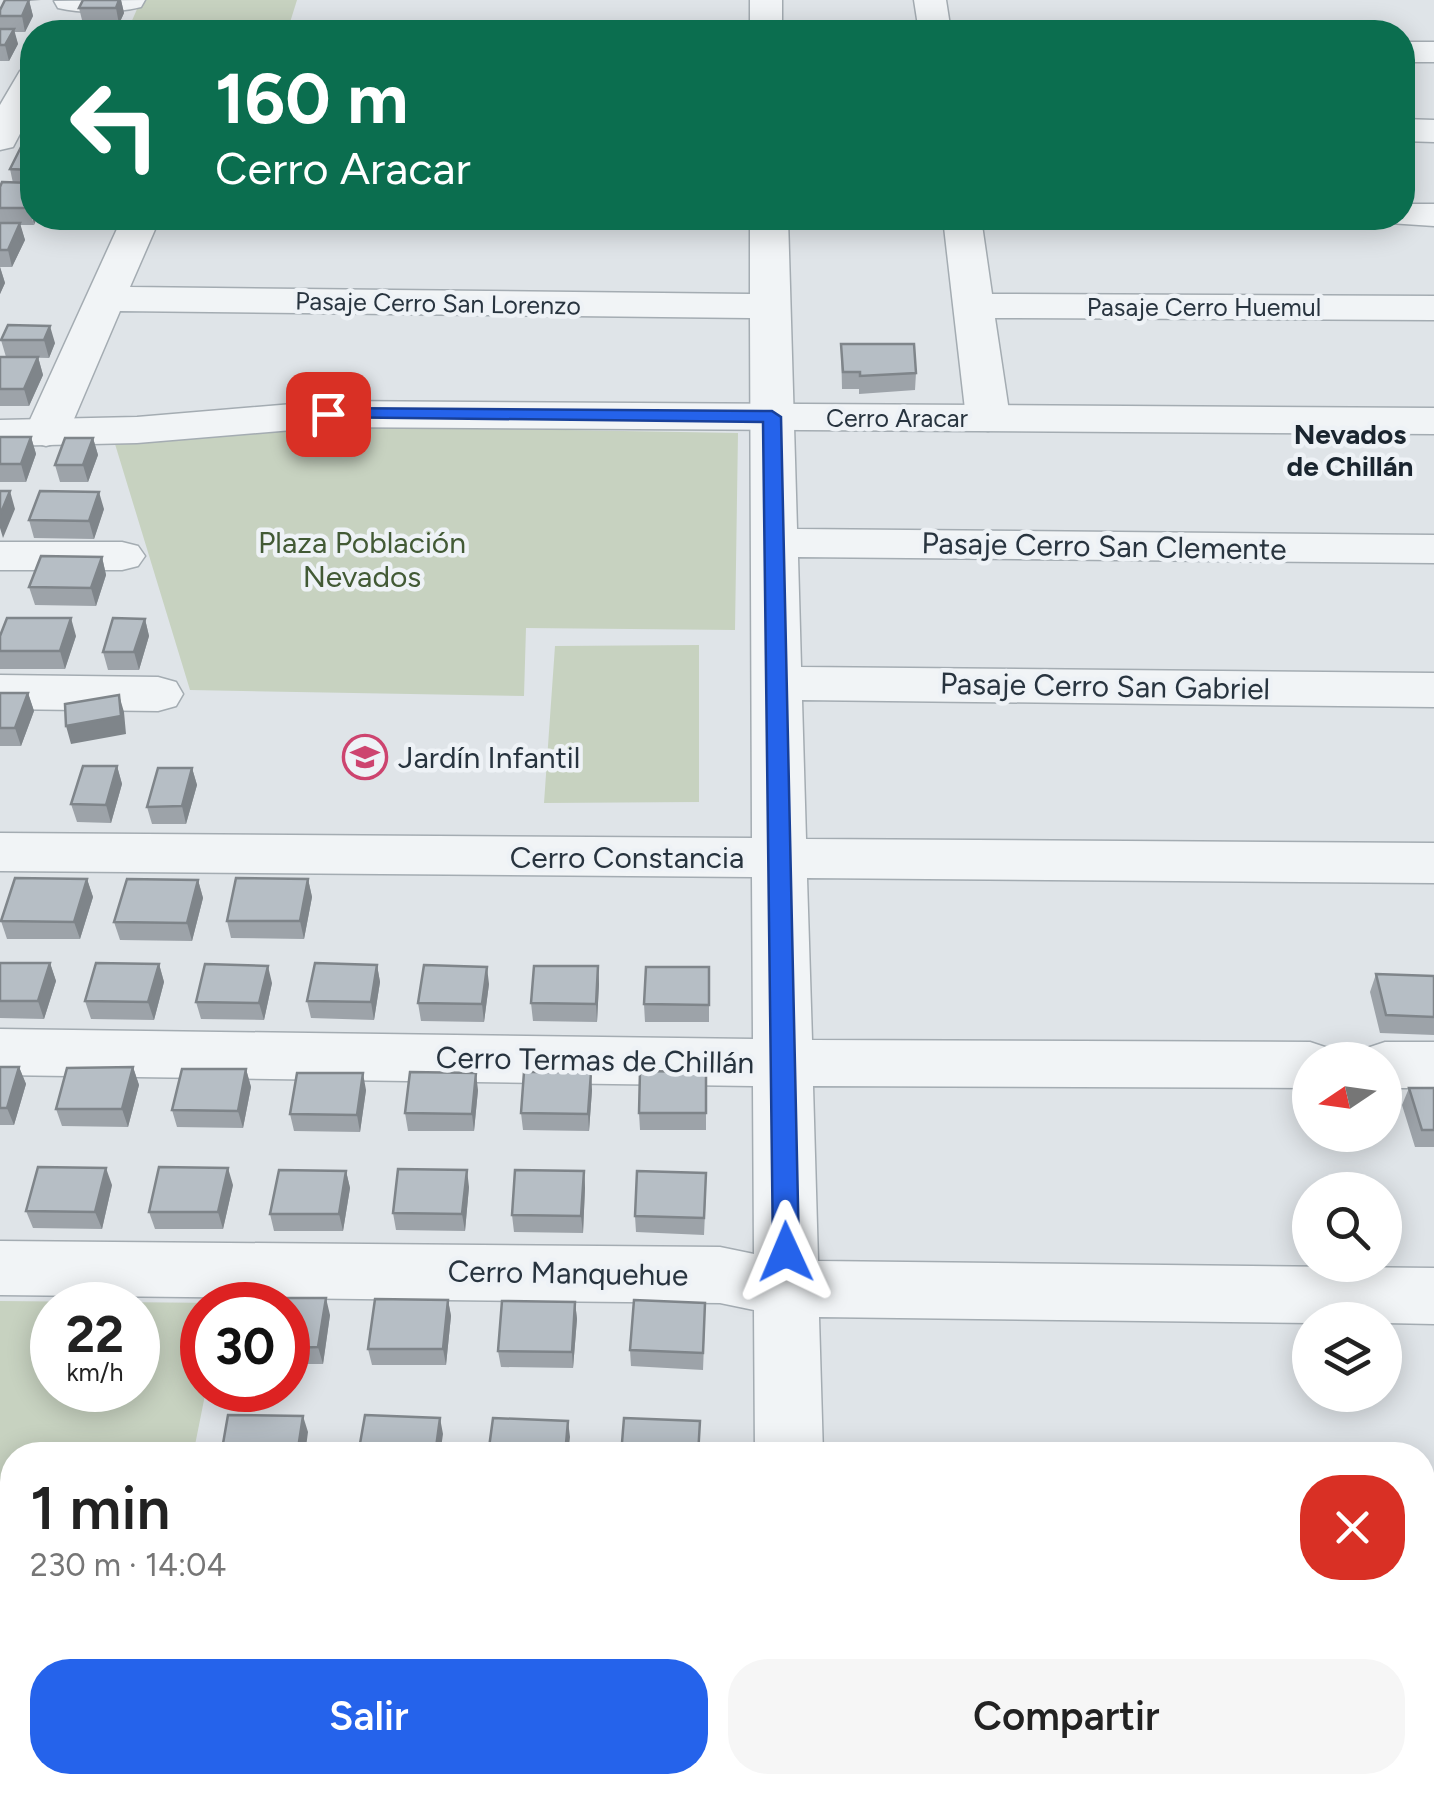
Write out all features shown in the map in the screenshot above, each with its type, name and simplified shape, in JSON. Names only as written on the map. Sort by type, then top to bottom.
[{"type":"street","points":[[71,0],[129,0]]},
{"type":"street","points":[[0,139],[20,92]]},
{"type":"street","points":[[46,433],[137,230]]},
{"type":"street","points":[[769,230],[789,1442]]},
{"type":"street","points":[[964,230],[988,418]]},
{"type":"street","name":"Pasaje Cerro San Lorenzo","points":[[107,299],[770,306]]},
{"type":"street","name":"Pasaje Cerro Huemul","points":[[974,306],[1434,308]]},
{"type":"street","name":"Cerro Aracar","points":[[0,433],[138,430],[328,414],[1434,421]]},
{"type":"street","name":"Pasaje Cerro San Clemente","points":[[774,543],[1434,549]]},
{"type":"street","points":[[0,556],[122,556]]},
{"type":"street","name":"Pasaje Cerro San Gabriel","points":[[776,683],[1434,690]]},
{"type":"street","points":[[0,692],[158,694]]},
{"type":"street","name":"Cerro Constancia","points":[[0,852],[1434,863]]},
{"type":"street","name":"Cerro Termas de Chillán","points":[[0,1052],[782,1063],[1292,1065]]},
{"type":"street","points":[[1402,1065],[1434,1066]]},
{"type":"street","name":"Cerro Manquehue","points":[[0,1268],[720,1275],[787,1290],[1434,1296]]},
{"type":"green space","points":[[141,0],[297,0],[291,20],[132,20]]},
{"type":"green space","name":"Plaza Población Nevados","points":[[337,426],[738,433],[735,630],[526,628],[524,696],[190,690],[115,444]]},
{"type":"green space","points":[[699,645],[699,802],[544,803],[555,646]]},
{"type":"green space","points":[[0,1301],[30,1301],[30,1412],[160,1412],[160,1302],[180,1303],[180,1412],[202,1412],[196,1442],[0,1442]]},
{"type":"building","points":[[5,0],[29,0],[22,16],[0,16]]},
{"type":"building","points":[[83,0],[119,0],[116,8],[79,8]]},
{"type":"building","points":[[0,29],[14,29],[5,45],[0,45]]},
{"type":"building","points":[[20,149],[20,169],[10,169]]},
{"type":"building","points":[[2,182],[20,183],[20,208],[0,208]]},
{"type":"building","points":[[0,223],[20,223],[8,250],[0,250]]},
{"type":"building","points":[[8,325],[50,326],[44,340],[1,340]]},
{"type":"building","points":[[841,344],[914,344],[916,373],[860,376],[860,372],[843,372]]},
{"type":"building","points":[[0,357],[38,357],[24,389],[0,389]]},
{"type":"building","points":[[0,437],[31,437],[21,464],[0,464]]},
{"type":"building","points":[[65,438],[93,438],[83,465],[55,465]]},
{"type":"building","points":[[0,491],[10,491],[0,515]]},
{"type":"building","points":[[40,491],[99,492],[89,521],[29,520]]},
{"type":"building","points":[[41,556],[102,557],[91,588],[29,587]]},
{"type":"building","points":[[7,618],[71,618],[60,651],[0,651],[0,636]]},
{"type":"building","points":[[113,618],[145,619],[134,652],[103,652]]},
{"type":"building","points":[[0,693],[28,693],[15,728],[0,728]]},
{"type":"building","points":[[119,695],[121,716],[66,726],[65,704]]},
{"type":"building","points":[[83,766],[117,766],[106,805],[71,804]]},
{"type":"building","points":[[158,768],[192,768],[182,806],[147,807]]},
{"type":"building","points":[[15,878],[87,879],[74,922],[1,921]]},
{"type":"building","points":[[236,878],[308,879],[300,921],[227,921]]},
{"type":"building","points":[[127,879],[198,880],[187,923],[114,922]]},
{"type":"building","points":[[0,963],[50,963],[38,1001],[0,1001]]},
{"type":"building","points":[[96,963],[159,964],[148,1002],[85,1001]]},
{"type":"building","points":[[315,963],[377,965],[371,1002],[307,1001]]},
{"type":"building","points":[[205,964],[268,966],[259,1003],[196,1002]]},
{"type":"building","points":[[424,965],[487,967],[482,1004],[418,1003]]},
{"type":"building","points":[[534,966],[598,966],[596,1004],[531,1003]]},
{"type":"building","points":[[646,967],[709,967],[709,1005],[644,1004]]},
{"type":"building","points":[[1376,974],[1434,976],[1434,1017],[1386,1015]]},
{"type":"building","points":[[0,1067],[19,1067],[7,1108],[0,1108]]},
{"type":"building","points":[[133,1067],[122,1109],[56,1109],[67,1068]]},
{"type":"building","points":[[182,1069],[246,1069],[238,1111],[172,1110]]},
{"type":"building","points":[[640,1071],[706,1072],[706,1113],[639,1113]]},
{"type":"building","points":[[410,1072],[476,1073],[472,1114],[405,1113]]},
{"type":"building","points":[[524,1072],[591,1072],[588,1114],[521,1113]]},
{"type":"building","points":[[297,1073],[363,1073],[357,1115],[290,1114]]},
{"type":"building","points":[[1409,1088],[1434,1088],[1434,1130],[1422,1130]]},
{"type":"building","points":[[38,1167],[106,1168],[95,1212],[26,1211]]},
{"type":"building","points":[[159,1167],[228,1168],[218,1212],[149,1212]]},
{"type":"building","points":[[398,1169],[467,1170],[462,1214],[393,1213]]},
{"type":"building","points":[[279,1170],[346,1171],[339,1214],[270,1214]]},
{"type":"building","points":[[515,1170],[584,1171],[581,1216],[512,1215]]},
{"type":"building","points":[[637,1171],[706,1173],[704,1218],[635,1216]]},
{"type":"building","points":[[310,1298],[326,1298],[318,1347],[310,1347]]},
{"type":"building","points":[[375,1299],[448,1300],[443,1349],[368,1349]]},
{"type":"building","points":[[634,1300],[705,1303],[703,1353],[630,1350]]},
{"type":"building","points":[[502,1301],[575,1302],[572,1352],[498,1351]]},
{"type":"building","points":[[228,1415],[303,1416],[299,1442],[223,1442]]},
{"type":"building","points":[[365,1415],[440,1418],[437,1442],[360,1442]]},
{"type":"building","points":[[493,1418],[568,1421],[566,1442],[490,1442]]},
{"type":"building","points":[[624,1418],[700,1421],[699,1442],[622,1442]]},
{"type":"place","name":"Jardín Infantil","points":[[365,757]]},
{"type":"district","name":"Nevados de Chillán","points":[[1350,450]]},
{"type":"route","points":[[328,414],[772,417],[786,1252]]}]
